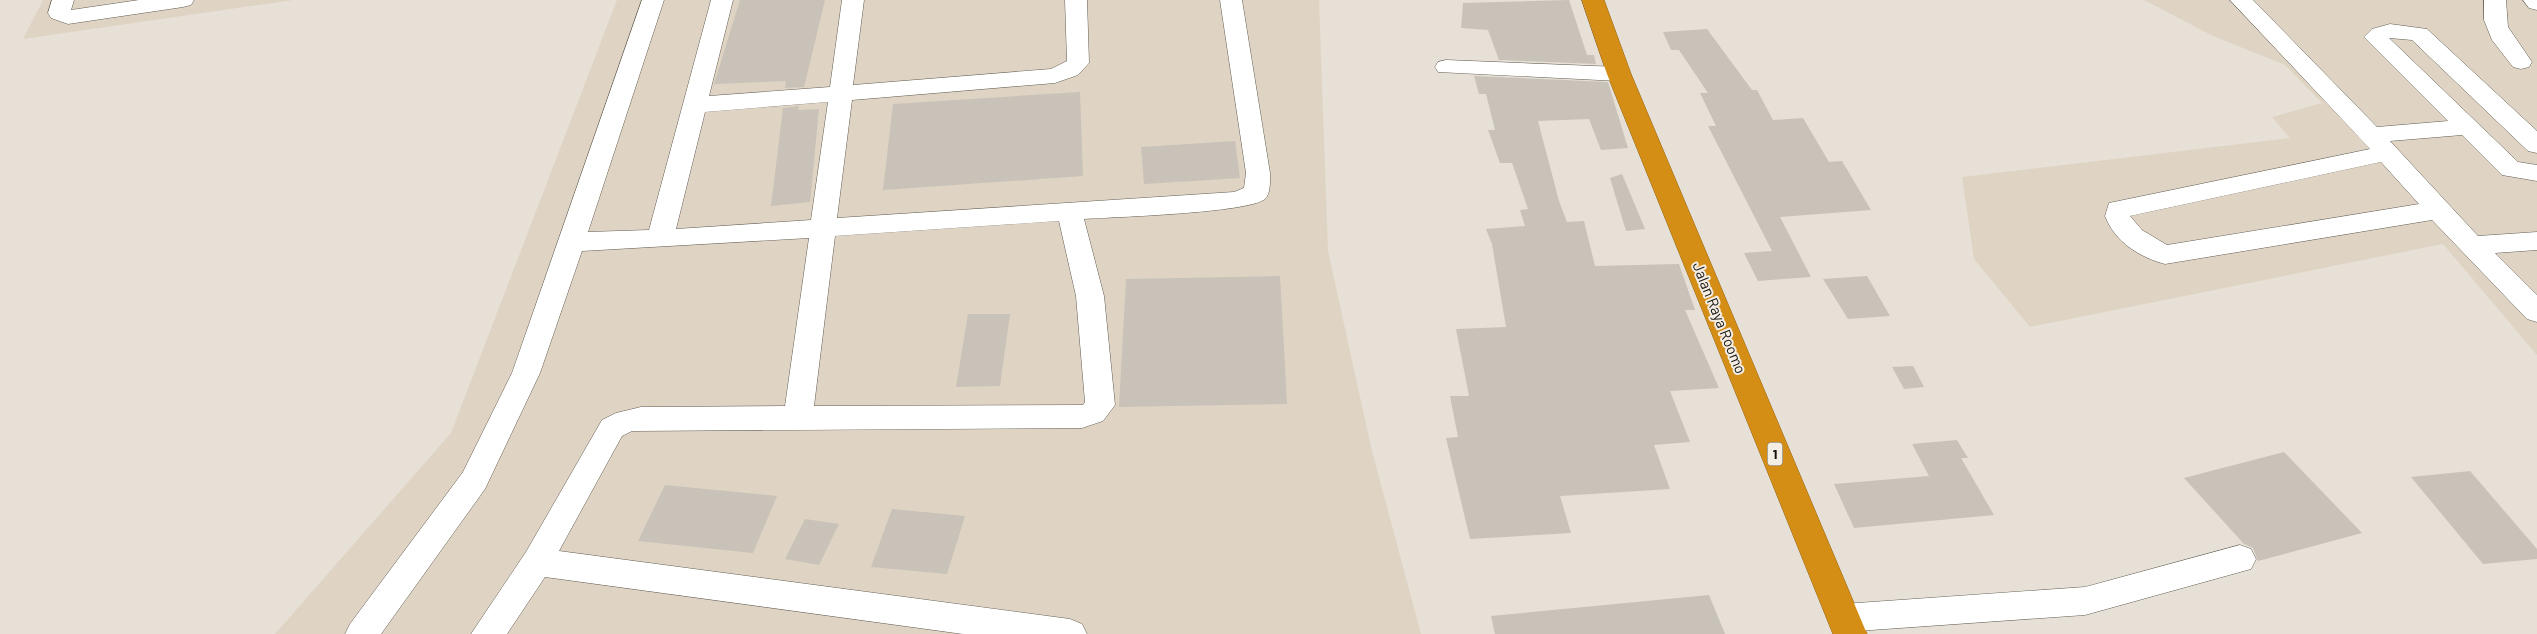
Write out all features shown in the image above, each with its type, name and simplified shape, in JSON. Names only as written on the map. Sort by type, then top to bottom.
[{"type":"highway","name":"Jalan Raya Roomo","points":[[1593,0],[1619,74],[1846,626]]},
{"type":"lane","points":[[63,0],[59,13],[68,17],[183,0]]},
{"type":"lane","points":[[362,634],[474,480],[526,373],[653,0]]},
{"type":"lane","points":[[660,239],[722,0]]},
{"type":"lane","points":[[798,418],[853,0]]},
{"type":"lane","points":[[695,105],[1056,76],[1070,70],[1078,62],[1076,0]]},
{"type":"lane","points":[[572,242],[660,239],[1237,200],[1256,193],[1258,173],[1231,0]]},
{"type":"lane","points":[[2241,0],[2379,144],[2438,210],[2537,312]]},
{"type":"lane","points":[[2496,0],[2494,20],[2496,31],[2521,62]]},
{"type":"lane","points":[[2534,0],[2537,3]]},
{"type":"lane","points":[[2537,145],[2419,34],[2393,30],[2382,31],[2375,37],[2511,169],[2537,173]]},
{"type":"lane","points":[[1446,67],[1619,74]]},
{"type":"lane","points":[[2438,210],[2165,254],[2143,246],[2118,221],[2116,214],[2118,209],[2379,144],[2467,127]]},
{"type":"lane","points":[[488,634],[538,562],[612,428],[619,425],[641,418],[1082,417],[1093,413],[1100,405],[1090,296],[1069,211]]},
{"type":"lane","points":[[2473,244],[2506,244],[2537,241]]},
{"type":"lane","points":[[1846,626],[2085,601],[2240,559]]},
{"type":"lane","points":[[538,562],[1070,634]]},
{"type":"shaded area","points":[[43,0],[293,0],[23,39]]},
{"type":"shaded area","points":[[617,0],[1319,0],[1328,251],[1371,447],[1421,634],[275,634],[451,433]]},
{"type":"shaded area","points":[[2144,0],[2537,0],[2537,355],[2443,244],[2030,327],[1974,259],[1962,177],[2290,138],[2272,117],[2322,103],[2285,65],[2213,36]]},
{"type":"building","points":[[740,0],[825,0],[804,87],[785,88],[786,81],[714,84]]},
{"type":"building","points":[[1569,0],[1587,55],[1594,55],[1596,64],[1499,60],[1488,30],[1461,28],[1463,3]]},
{"type":"building","points":[[1707,29],[1752,90],[1757,90],[1773,120],[1803,118],[1829,162],[1842,161],[1871,210],[1780,217],[1811,277],[1758,281],[1744,253],[1772,251],[1708,126],[1716,126],[1700,93],[1708,93],[1679,50],[1671,50],[1663,32]]},
{"type":"building","points":[[1474,76],[1608,82],[1628,148],[1601,150],[1589,119],[1538,121],[1559,201],[1567,222],[1584,221],[1595,266],[1679,264],[1695,310],[1685,310],[1719,388],[1670,391],[1690,442],[1654,445],[1670,489],[1560,496],[1571,533],[1470,539],[1446,438],[1458,437],[1450,396],[1469,396],[1456,329],[1506,327],[1492,244],[1486,229],[1525,226],[1520,210],[1528,209],[1512,163],[1500,163],[1488,130],[1495,130],[1486,94],[1479,94]]},
{"type":"building","points":[[1080,92],[1083,176],[883,190],[893,104]]},
{"type":"building","points":[[799,106],[798,110],[819,109],[810,202],[771,206],[783,108]]},
{"type":"building","points":[[1235,141],[1240,178],[1144,184],[1141,147]]},
{"type":"building","points":[[1622,174],[1645,229],[1626,231],[1610,178]]},
{"type":"building","points":[[1280,276],[1287,404],[1119,407],[1126,279]]},
{"type":"building","points":[[1867,276],[1890,316],[1848,319],[1823,279]]},
{"type":"building","points":[[968,314],[1010,314],[1000,386],[956,387]]},
{"type":"building","points":[[1913,366],[1924,387],[1904,389],[1892,367]]},
{"type":"building","points":[[1957,440],[1968,458],[1961,458],[1994,515],[1854,528],[1834,484],[1929,476],[1912,444]]},
{"type":"building","points":[[2284,452],[2362,533],[2258,561],[2253,548],[2244,544],[2184,478]]},
{"type":"building","points":[[2470,471],[2537,549],[2537,559],[2483,564],[2411,477]]},
{"type":"building","points":[[665,485],[777,496],[753,553],[638,541]]},
{"type":"building","points":[[892,509],[965,516],[947,574],[871,567]]},
{"type":"building","points":[[805,519],[839,524],[819,565],[785,559]]},
{"type":"building","points":[[1709,595],[1725,634],[1495,634],[1491,616]]}]
